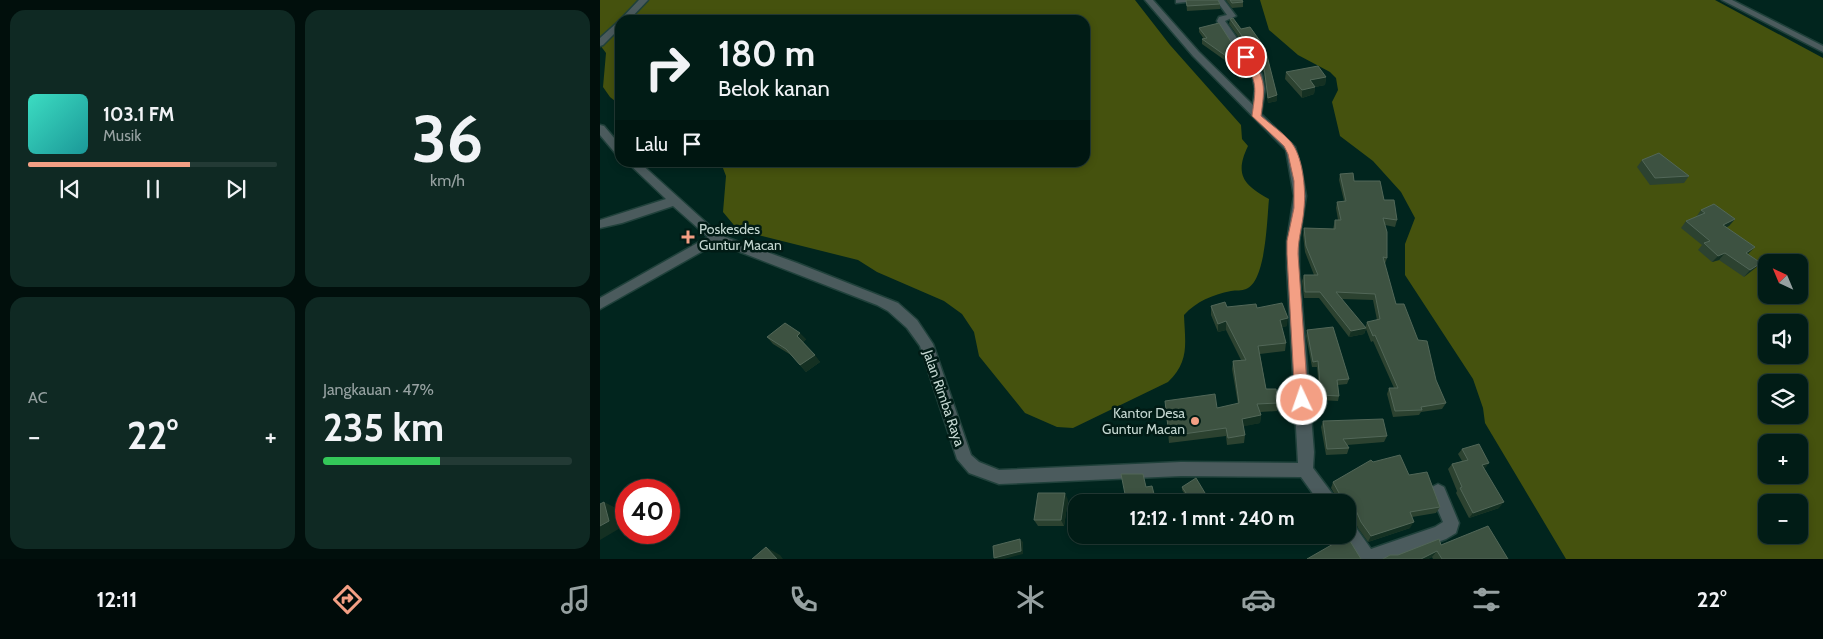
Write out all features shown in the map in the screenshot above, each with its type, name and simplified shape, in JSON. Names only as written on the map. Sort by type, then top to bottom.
[{"type":"street","points":[[629,15],[644,0]]},
{"type":"street","points":[[1149,0],[1196,54],[1256,116],[1288,144],[1293,154],[1300,196],[1293,241],[1293,268],[1306,452],[1305,470],[1322,494]]},
{"type":"street","points":[[1220,0],[1232,16],[1222,18],[1221,21],[1257,74],[1260,89],[1256,116]]},
{"type":"street","points":[[1726,0],[1823,49]]},
{"type":"street","points":[[600,43],[615,29]]},
{"type":"street","points":[[600,128],[615,146]]},
{"type":"street","name":"Jalan Rimba Raya","points":[[637,167],[716,238],[882,301],[903,315],[926,344],[965,459],[974,468],[999,476],[1031,477],[1181,469],[1305,470]]},
{"type":"street","points":[[600,224],[612,222],[674,201]]},
{"type":"street","points":[[600,304],[716,238]]},
{"type":"street","points":[[1356,542],[1368,559],[1440,533],[1450,527],[1451,523],[1438,492]]},
{"type":"green space","points":[[600,0],[1135,0],[1170,45],[1241,125],[1242,139],[1248,146],[1242,165],[1244,178],[1253,189],[1269,199],[1262,263],[1258,275],[1253,284],[1246,289],[1217,294],[1200,302],[1184,315],[1185,351],[1180,367],[1168,382],[1073,428],[1057,427],[1025,413],[979,356],[974,332],[962,314],[944,301],[877,272],[858,260],[738,230],[723,212],[726,176],[723,167],[1090,167],[1090,15],[615,15],[615,101],[603,87],[606,53],[600,45]]},
{"type":"green space","points":[[1260,0],[1715,0],[1823,58],[1823,559],[1566,559],[1485,423],[1483,408],[1473,379],[1405,275],[1405,244],[1415,218],[1401,192],[1373,161],[1340,136],[1332,102],[1338,90],[1336,78],[1330,72],[1298,55],[1269,30]]},
{"type":"building","points":[[1186,0],[1218,0],[1220,4],[1187,6]]},
{"type":"building","points":[[1230,0],[1242,0],[1243,2],[1232,3]]},
{"type":"building","points":[[1233,18],[1241,29],[1250,27],[1265,48],[1277,95],[1268,98],[1264,67],[1230,19]]},
{"type":"building","points":[[1219,23],[1251,73],[1240,75],[1233,61],[1202,39],[1207,38],[1199,28]]},
{"type":"building","points":[[1318,66],[1326,77],[1310,80],[1315,87],[1302,90],[1286,72]]},
{"type":"building","points":[[1659,153],[1689,176],[1655,178],[1642,160]]},
{"type":"building","points":[[1353,173],[1354,181],[1380,181],[1384,200],[1394,200],[1397,220],[1383,218],[1387,232],[1387,258],[1383,257],[1396,304],[1404,304],[1418,340],[1427,341],[1436,380],[1446,403],[1421,407],[1422,410],[1395,411],[1389,388],[1398,388],[1375,335],[1373,336],[1367,322],[1380,319],[1375,294],[1336,292],[1366,328],[1351,331],[1320,292],[1305,292],[1304,275],[1318,275],[1306,246],[1304,228],[1335,229],[1335,220],[1341,220],[1337,202],[1346,201],[1340,174]]},
{"type":"building","points":[[1714,204],[1735,219],[1723,225],[1755,247],[1746,253],[1758,261],[1758,265],[1750,270],[1725,253],[1718,256],[1704,243],[1710,241],[1686,221],[1705,213],[1701,210]]},
{"type":"building","points":[[1225,302],[1227,307],[1256,304],[1257,308],[1282,303],[1288,318],[1280,320],[1286,343],[1258,346],[1266,389],[1276,389],[1278,403],[1257,404],[1261,415],[1242,419],[1245,435],[1228,438],[1226,428],[1169,436],[1165,401],[1215,394],[1217,408],[1239,403],[1233,361],[1246,360],[1226,321],[1218,324],[1211,306]]},
{"type":"building","points":[[785,323],[800,333],[797,336],[815,355],[800,365],[786,349],[767,337]]},
{"type":"building","points":[[1333,327],[1349,379],[1337,380],[1339,396],[1321,395],[1318,361],[1313,362],[1307,330]]},
{"type":"building","points":[[1383,419],[1387,436],[1343,439],[1349,448],[1327,449],[1323,421]]},
{"type":"building","points":[[1479,444],[1489,463],[1482,465],[1504,502],[1473,513],[1460,488],[1462,487],[1452,464],[1468,460],[1462,449]]},
{"type":"building","points":[[1400,455],[1409,475],[1427,472],[1440,507],[1410,512],[1414,522],[1371,536],[1361,522],[1356,511],[1356,494],[1340,494],[1333,482],[1371,460],[1373,462]]},
{"type":"building","points":[[1121,474],[1143,474],[1146,487],[1152,486],[1154,494],[1125,494]]},
{"type":"building","points":[[1196,478],[1206,494],[1187,494],[1182,487]]},
{"type":"building","points":[[1038,493],[1065,493],[1061,520],[1034,520]]},
{"type":"building","points":[[604,502],[609,521],[600,526],[600,504]]},
{"type":"building","points":[[1488,526],[1508,559],[1442,559],[1437,551],[1421,559],[1383,559],[1439,539],[1441,545]]},
{"type":"building","points":[[1020,539],[1021,551],[994,558],[993,546]]},
{"type":"building","points":[[1333,544],[1352,544],[1361,559],[1307,559]]},
{"type":"building","points":[[766,547],[777,559],[752,559]]},
{"type":"place","name":"Poskesdes Guntur Macan","points":[[688,237]]},
{"type":"place","name":"Kantor Desa Guntur Macan","points":[[1195,421]]},
{"type":"route","points":[[1246,57],[1257,74],[1259,81],[1260,89],[1256,116],[1288,144],[1293,154],[1296,168],[1300,196],[1293,241],[1293,268],[1302,400]]}]
